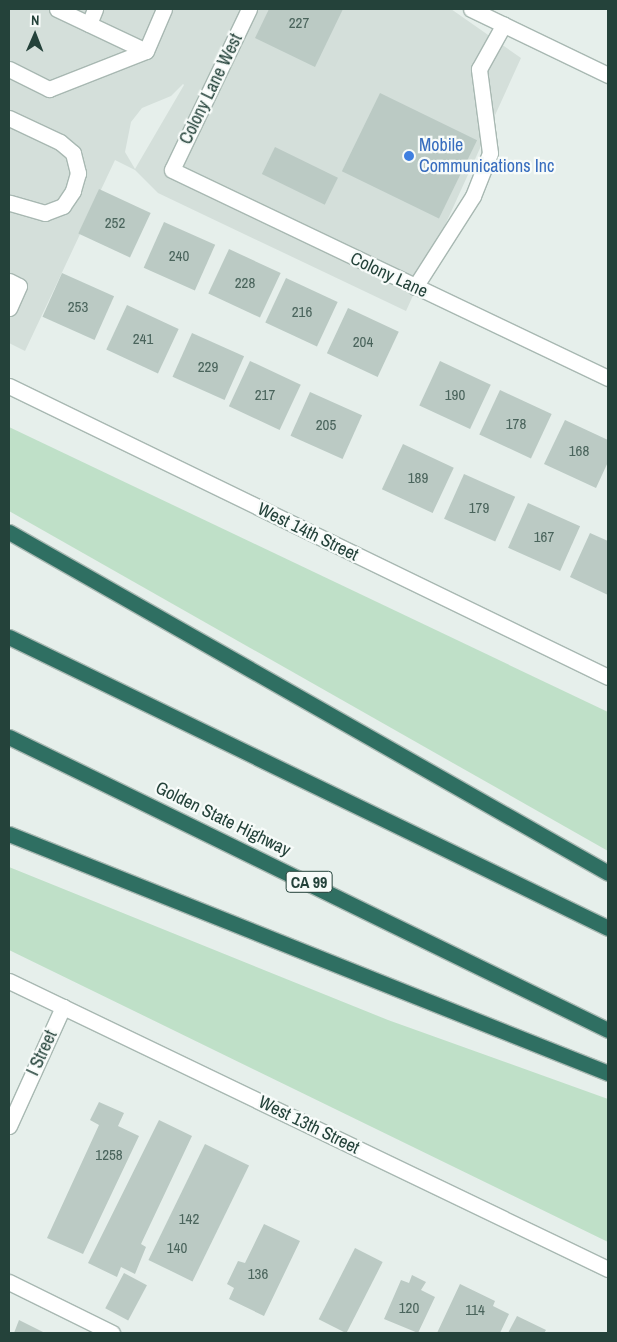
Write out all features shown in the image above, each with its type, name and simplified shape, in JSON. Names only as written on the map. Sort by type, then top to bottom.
[{"type":"highway","points":[[9,532],[608,873]]},
{"type":"highway","points":[[9,637],[608,928]]},
{"type":"highway","name":"Golden State Highway","points":[[9,736],[608,1030]]},
{"type":"highway","points":[[9,834],[608,1073]]},
{"type":"street","points":[[56,9],[146,51]]},
{"type":"street","points":[[89,24],[95,9]]},
{"type":"street","points":[[9,69],[49,89],[146,51],[164,9]]},
{"type":"street","name":"Colony Lane West","points":[[172,170],[250,9]]},
{"type":"street","points":[[471,9],[608,75]]},
{"type":"street","points":[[415,287],[473,196],[490,153],[479,69],[504,24]]},
{"type":"street","points":[[9,118],[60,142],[73,153],[78,172],[73,191],[63,206],[45,213],[9,205]]},
{"type":"street","name":"Colony Lane","points":[[172,170],[608,378]]},
{"type":"street","points":[[9,281],[19,286],[9,308]]},
{"type":"street","name":"West 14th Street","points":[[9,386],[608,677]]},
{"type":"street","name":"West 13th Street","points":[[9,981],[608,1269]]},
{"type":"street","name":"I Street","points":[[9,1126],[63,1007]]},
{"type":"street","points":[[9,1282],[112,1333]]},
{"type":"shaded area","points":[[9,9],[451,9],[521,58],[406,311],[158,193],[135,170],[115,160],[25,351],[9,343]],"holes":[[[184,85],[135,169],[125,152],[131,122],[142,108],[171,96]]]},
{"type":"green space","points":[[9,427],[608,712],[608,851],[9,511]]},
{"type":"green space","points":[[9,867],[388,1020],[608,1099],[608,1242],[9,950]]},
{"type":"building","points":[[269,9],[343,9],[315,67],[255,38]]},
{"type":"building","name":"Mobile Communications Inc","points":[[380,93],[477,140],[439,219],[342,171]]},
{"type":"building","points":[[275,147],[338,178],[325,205],[262,174]]},
{"type":"building","points":[[99,189],[151,213],[130,257],[78,233]]},
{"type":"building","points":[[164,222],[215,245],[195,290],[144,268]]},
{"type":"building","points":[[229,249],[281,273],[260,317],[208,293]]},
{"type":"building","points":[[62,273],[114,296],[95,340],[42,317]]},
{"type":"building","points":[[286,278],[338,302],[317,346],[265,322]]},
{"type":"building","points":[[127,305],[179,329],[158,373],[106,349]]},
{"type":"building","points":[[348,308],[399,332],[378,377],[327,353]]},
{"type":"building","points":[[192,333],[244,356],[225,400],[172,377]]},
{"type":"building","points":[[250,361],[301,385],[280,430],[229,406]]},
{"type":"building","points":[[440,361],[491,385],[470,429],[419,405]]},
{"type":"building","points":[[500,390],[552,414],[531,458],[479,434]]},
{"type":"building","points":[[310,392],[362,415],[343,459],[290,436]]},
{"type":"building","points":[[565,420],[608,440],[608,462],[596,488],[544,464]]},
{"type":"building","points":[[403,444],[454,468],[433,513],[382,489]]},
{"type":"building","points":[[464,474],[515,497],[495,542],[444,519]]},
{"type":"building","points":[[528,503],[580,526],[560,571],[508,548]]},
{"type":"building","points":[[590,533],[608,541],[608,595],[570,577]]},
{"type":"building","points":[[99,1102],[124,1113],[118,1126],[139,1136],[83,1254],[47,1238],[99,1125],[90,1120]]},
{"type":"building","points":[[159,1120],[192,1136],[141,1244],[146,1247],[135,1274],[121,1267],[117,1277],[88,1263]]},
{"type":"building","points":[[205,1144],[249,1165],[192,1281],[148,1260]]},
{"type":"building","points":[[264,1224],[300,1241],[264,1316],[229,1299],[234,1288],[227,1284],[238,1261],[245,1263]]},
{"type":"building","points":[[355,1248],[383,1262],[346,1333],[319,1319]]},
{"type":"building","points":[[124,1273],[147,1285],[128,1321],[105,1308]]},
{"type":"building","points":[[412,1275],[426,1282],[421,1290],[435,1297],[418,1333],[384,1319],[401,1280],[409,1283]]},
{"type":"building","points":[[460,1284],[495,1301],[493,1306],[509,1314],[500,1333],[437,1333]]},
{"type":"building","points":[[517,1316],[546,1330],[544,1333],[508,1333]]},
{"type":"building","points":[[19,1320],[45,1333],[14,1333]]},
{"type":"place","name":"Mobile Communications Inc","points":[[409,156]]}]
